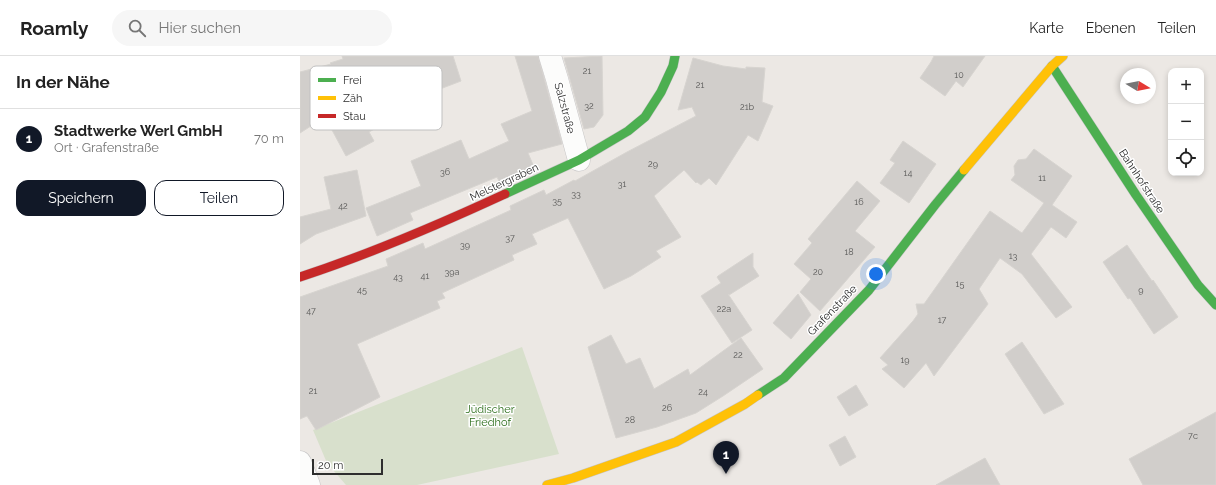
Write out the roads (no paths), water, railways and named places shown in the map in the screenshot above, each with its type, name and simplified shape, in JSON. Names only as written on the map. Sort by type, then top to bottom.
[{"type":"street","name":"Salzstraße","points":[[550,56],[579,160]]},
{"type":"street","name":"Melstergraben","points":[[300,277],[348,261],[478,207],[579,160],[628,131],[644,117],[661,92],[673,66],[675,56]]},
{"type":"street","name":"Grafenstraße","points":[[547,485],[573,478],[676,442],[745,404],[784,378],[869,290],[935,205],[1052,66],[1063,56]]},
{"type":"street","name":"Bahnhofstraße","points":[[1052,66],[1136,195],[1198,285],[1216,306]]},
{"type":"street","points":[[300,462],[309,485]]},
{"type":"place","name":"Stadtwerke Werl GmbH","points":[[726,474]]},
{"type":"park label","name":"Jüdischer Friedhof","points":[[490,415]]}]
